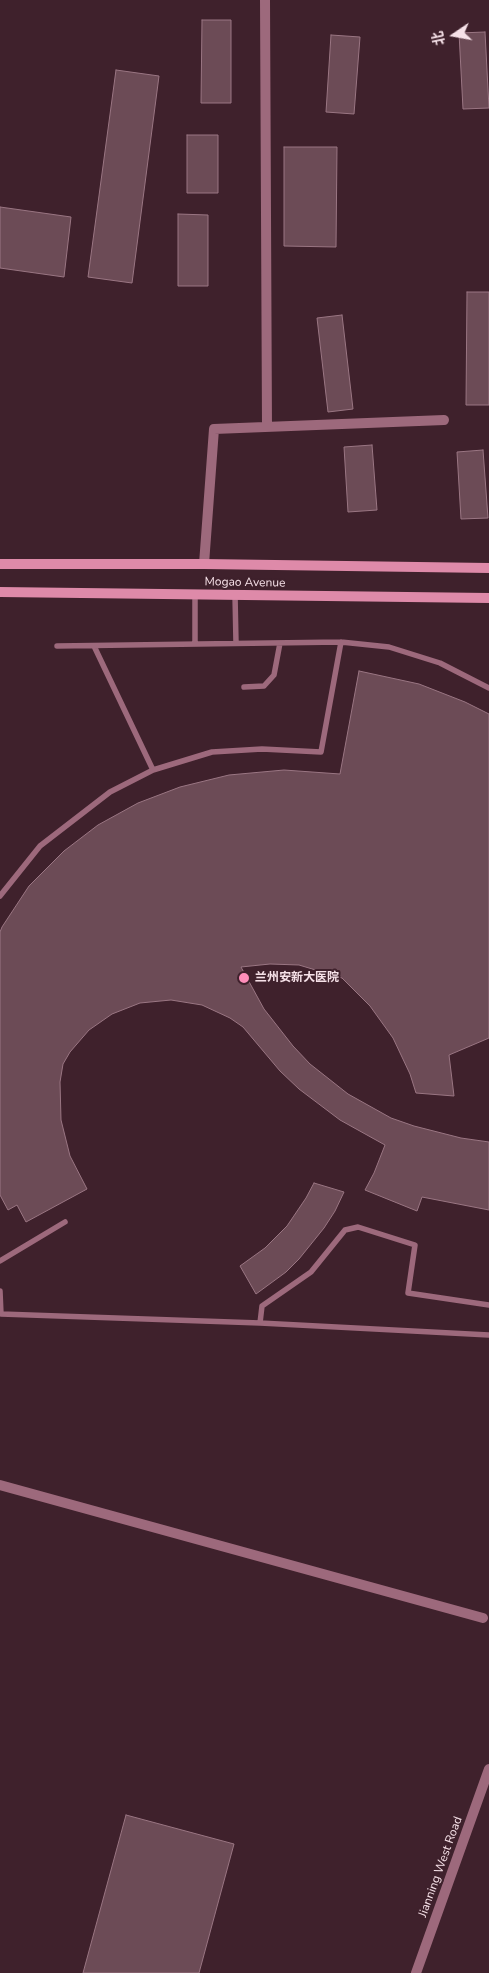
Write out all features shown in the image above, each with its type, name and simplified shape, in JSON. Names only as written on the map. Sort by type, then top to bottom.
[{"type":"main road","name":"Mogao Avenue","points":[[0,564],[204,564],[489,568]]},
{"type":"main road","name":"Mogao Avenue","points":[[0,592],[489,598]]},
{"type":"street","points":[[265,0],[267,427]]},
{"type":"street","points":[[204,564],[214,429],[444,420]]},
{"type":"street","points":[[0,1485],[482,1618]]},
{"type":"street","name":"Jianning West Road","points":[[416,1973],[489,1769]]},
{"type":"lane","points":[[195,594],[195,644]]},
{"type":"lane","points":[[235,595],[236,643]]},
{"type":"lane","points":[[0,896],[40,846],[110,792],[153,770],[212,752],[262,749],[321,752],[341,642]]},
{"type":"lane","points":[[57,646],[341,642],[389,647],[440,663],[489,688]]},
{"type":"lane","points":[[244,688],[264,686],[274,675],[280,643]]},
{"type":"lane","points":[[94,646],[153,770]]},
{"type":"lane","points":[[0,1261],[65,1222]]},
{"type":"lane","points":[[260,1324],[262,1306],[311,1272],[345,1230],[358,1227],[415,1245],[408,1293],[489,1305]]},
{"type":"lane","points":[[0,1291],[0,1314],[489,1335]]},
{"type":"building","points":[[202,20],[231,20],[231,103],[201,103]]},
{"type":"building","points":[[485,32],[489,108],[463,109],[459,33]]},
{"type":"building","points":[[331,35],[360,37],[354,114],[326,112]]},
{"type":"building","points":[[116,70],[159,76],[132,283],[88,277]]},
{"type":"building","points":[[187,135],[218,135],[218,193],[187,193]]},
{"type":"building","points":[[284,147],[337,147],[336,247],[284,246]]},
{"type":"building","points":[[0,207],[71,217],[64,277],[0,268]]},
{"type":"building","points":[[178,214],[208,215],[208,286],[178,286]]},
{"type":"building","points":[[467,292],[489,292],[489,405],[466,405]]},
{"type":"building","points":[[342,315],[353,409],[328,412],[317,318]]},
{"type":"building","points":[[372,445],[377,510],[348,512],[344,447]]},
{"type":"building","points":[[483,450],[488,518],[461,519],[457,452]]},
{"type":"building","points":[[359,671],[419,684],[465,702],[489,714],[489,1038],[449,1055],[454,1096],[416,1093],[410,1074],[393,1038],[370,1006],[342,978],[299,965],[270,964],[241,967],[264,1009],[293,1046],[310,1064],[348,1094],[391,1118],[414,1126],[461,1138],[489,1142],[489,1210],[422,1197],[417,1211],[365,1190],[385,1145],[340,1120],[299,1089],[280,1071],[243,1027],[230,1018],[202,1005],[171,1000],[140,1003],[112,1014],[89,1030],[70,1052],[63,1064],[60,1082],[61,1120],[70,1156],[87,1189],[26,1222],[17,1205],[8,1210],[0,1195],[0,932],[2,927],[29,886],[64,851],[98,825],[138,803],[180,787],[229,775],[284,770],[340,774]]},
{"type":"building","points":[[314,1183],[344,1192],[335,1211],[299,1259],[286,1272],[256,1294],[240,1266],[265,1248],[287,1226]]},
{"type":"building","points":[[126,1815],[234,1844],[199,1973],[83,1973]]},
{"type":"place","name":"兰州安新大医院","points":[[244,978]]}]
